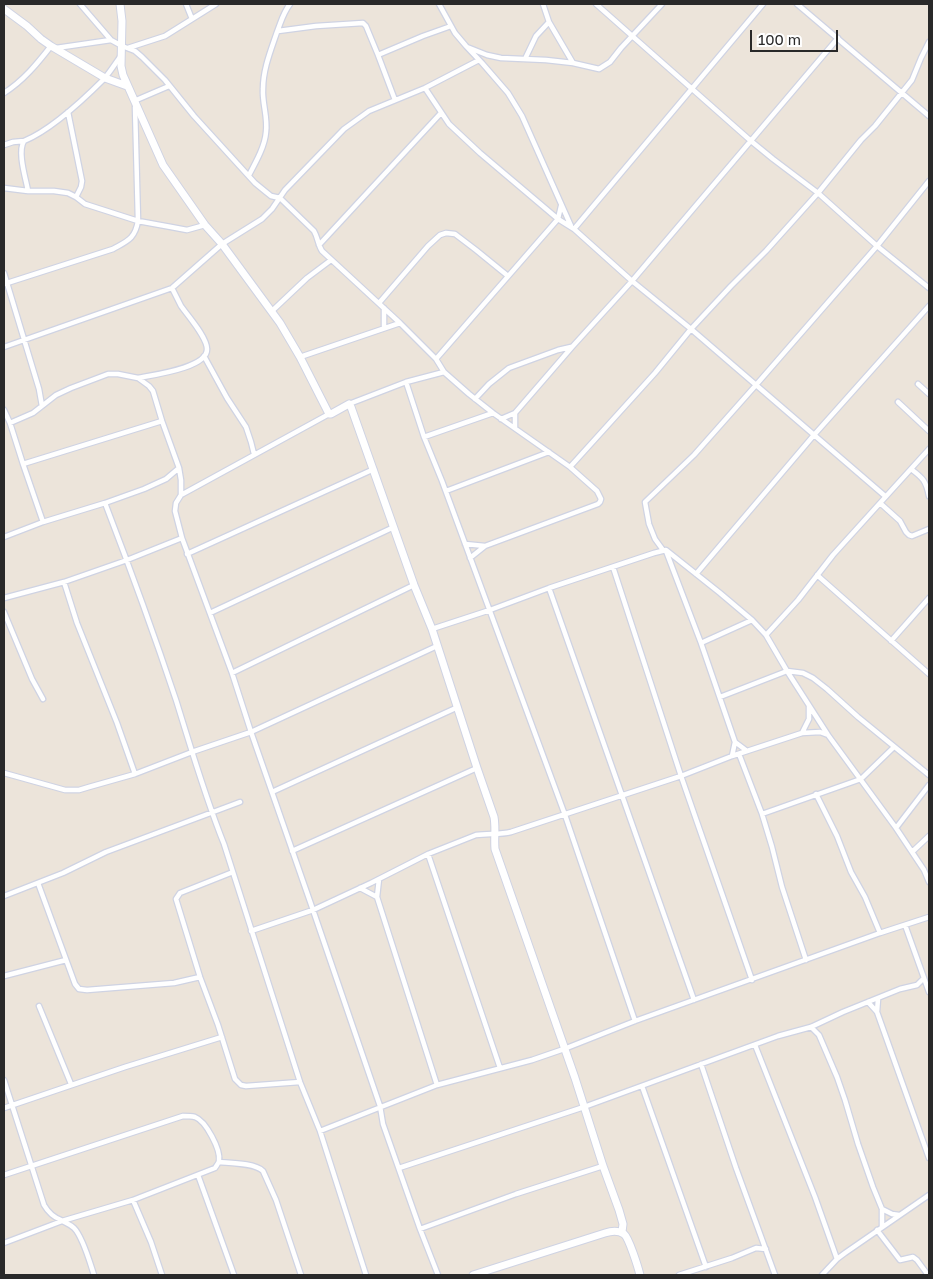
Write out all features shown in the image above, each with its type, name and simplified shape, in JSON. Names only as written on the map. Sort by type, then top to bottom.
[{"type":"street","points":[[80,4],[112,40],[135,51],[142,57],[249,175],[271,196],[280,198],[314,231],[320,249],[400,322],[436,359],[444,372],[493,413],[570,468],[597,491],[601,499],[598,504],[486,546],[470,558]]},
{"type":"street","points":[[120,4],[125,47],[121,66],[123,75],[159,158],[204,225],[222,244],[272,311],[300,357],[329,414]]},
{"type":"street","points":[[186,4],[192,19]]},
{"type":"street","points":[[125,47],[165,36],[216,4]]},
{"type":"street","points":[[249,175],[261,150],[266,133],[262,90],[263,78],[285,10],[290,4]]},
{"type":"street","points":[[439,4],[451,26],[466,46],[508,93],[522,116],[573,228]]},
{"type":"street","points":[[543,4],[549,22],[573,63]]},
{"type":"street","points":[[596,4],[751,141],[818,193],[877,246],[929,288]]},
{"type":"street","points":[[466,46],[487,55],[501,58],[573,63],[599,69],[610,62],[662,4]]},
{"type":"street","points":[[573,228],[763,4]]},
{"type":"street","points":[[797,4],[929,116]]},
{"type":"street","points":[[4,9],[27,26],[41,40],[105,78],[127,86]]},
{"type":"street","points":[[278,30],[360,22],[366,26],[396,100]]},
{"type":"street","points":[[525,59],[536,36],[549,22]]},
{"type":"street","points":[[378,54],[451,26]]},
{"type":"street","points":[[501,419],[515,413],[632,281],[838,38]]},
{"type":"street","points":[[4,93],[16,85],[53,47],[112,40]]},
{"type":"street","points":[[570,468],[691,329],[766,251],[875,126],[912,80],[929,42]]},
{"type":"street","points":[[4,145],[24,141],[46,129],[68,112],[105,78],[122,55]]},
{"type":"street","points":[[4,347],[172,288],[222,244],[262,219],[291,184],[344,129],[369,112],[480,61],[487,55]]},
{"type":"street","points":[[135,102],[170,86]]},
{"type":"street","points":[[424,88],[449,124],[480,153],[558,220],[573,228],[632,281],[886,496]]},
{"type":"street","points":[[5,284],[113,249],[129,241],[137,230],[135,102]]},
{"type":"street","points":[[68,112],[82,181],[81,188],[76,197]]},
{"type":"street","points":[[318,245],[441,114]]},
{"type":"street","points":[[24,141],[21,147],[21,154],[28,191]]},
{"type":"street","points":[[929,181],[877,246],[756,385],[694,455],[645,502],[649,524],[655,539],[664,550],[752,620],[766,635],[828,735],[896,828],[924,870],[929,882]]},
{"type":"street","points":[[4,188],[68,193],[85,204],[138,221],[187,230],[204,225]]},
{"type":"street","points":[[436,359],[558,220],[561,204]]},
{"type":"street","points":[[379,303],[428,246],[440,235],[446,233],[454,234],[508,276]]},
{"type":"street","points":[[272,311],[307,278],[331,260]]},
{"type":"street","points":[[4,273],[5,284],[39,389],[42,406]]},
{"type":"street","points":[[10,423],[33,413],[56,395],[108,374],[138,378],[180,369],[198,362],[206,355],[207,347],[201,333],[181,305],[172,288]]},
{"type":"street","points":[[696,574],[814,435],[929,306]]},
{"type":"street","points":[[384,308],[384,328]]},
{"type":"street","points":[[300,357],[400,322]]},
{"type":"street","points":[[475,399],[489,384],[509,368],[558,350],[572,347]]},
{"type":"street","points":[[204,356],[227,398],[246,427],[254,454]]},
{"type":"street","points":[[438,1275],[383,1124],[380,1106],[250,732],[232,673],[187,554],[175,511],[176,503],[181,495],[329,414],[349,404],[406,382],[444,372]]},
{"type":"street","points":[[138,378],[153,391],[179,468],[181,495]]},
{"type":"street","points":[[406,382],[424,437],[446,491],[565,815],[635,1021]]},
{"type":"street","points":[[918,384],[929,394]]},
{"type":"street","points":[[898,402],[929,431]]},
{"type":"street","points":[[349,404],[352,407],[414,586],[432,629],[458,707],[496,824],[495,849],[603,1166],[620,1210],[622,1232]]},
{"type":"street","points":[[4,410],[43,522]]},
{"type":"street","points":[[424,437],[493,413]]},
{"type":"street","points":[[515,413],[515,428]]},
{"type":"street","points":[[23,464],[162,421]]},
{"type":"street","points":[[766,635],[798,600],[833,555],[929,449]]},
{"type":"street","points":[[446,491],[549,452]]},
{"type":"street","points":[[4,537],[43,522],[105,503],[162,481],[179,468]]},
{"type":"street","points":[[911,468],[924,479],[929,496]]},
{"type":"street","points":[[187,554],[374,469]]},
{"type":"street","points":[[105,503],[172,690],[211,812],[224,844],[300,1082],[320,1131],[366,1275]]},
{"type":"street","points":[[880,503],[900,521],[909,535],[912,536],[929,529]]},
{"type":"street","points":[[210,613],[394,527]]},
{"type":"street","points":[[4,598],[64,582],[182,538]]},
{"type":"street","points":[[465,544],[486,546]]},
{"type":"street","points":[[432,629],[664,550]]},
{"type":"street","points":[[664,550],[701,643],[735,742],[732,756]]},
{"type":"street","points":[[613,567],[752,980]]},
{"type":"street","points":[[818,574],[929,674]]},
{"type":"street","points":[[64,582],[77,623],[135,774]]},
{"type":"street","points":[[232,673],[414,586]]},
{"type":"street","points":[[549,588],[694,1000]]},
{"type":"street","points":[[891,641],[929,598]]},
{"type":"street","points":[[4,612],[29,674],[43,699]]},
{"type":"street","points":[[701,643],[752,620]]},
{"type":"street","points":[[4,773],[65,790],[79,790],[135,774],[250,732],[437,646]]},
{"type":"street","points":[[720,697],[787,671],[803,673],[827,689],[929,775]]},
{"type":"street","points":[[802,733],[809,719],[809,706]]},
{"type":"street","points":[[272,792],[458,707]]},
{"type":"street","points":[[251,931],[313,910],[428,854],[476,835],[511,832],[682,776],[732,756],[802,733],[820,732],[828,735]]},
{"type":"street","points":[[735,742],[747,751]]},
{"type":"street","points":[[762,814],[861,779],[894,747]]},
{"type":"street","points":[[739,754],[762,814],[782,887],[806,960]]},
{"type":"street","points":[[292,851],[477,768]]},
{"type":"street","points":[[896,828],[929,785]]},
{"type":"street","points":[[816,794],[837,836],[851,872],[865,897],[880,933]]},
{"type":"street","points":[[4,896],[63,873],[106,852],[240,802]]},
{"type":"street","points":[[912,852],[929,836]]},
{"type":"street","points":[[428,854],[500,1068]]},
{"type":"street","points":[[233,872],[180,893],[176,899],[200,977],[235,1079],[241,1085],[252,1086],[300,1082]]},
{"type":"street","points":[[379,879],[377,897],[437,1085]]},
{"type":"street","points":[[38,882],[77,987],[83,990],[174,983],[200,977]]},
{"type":"street","points":[[360,888],[377,897]]},
{"type":"street","points":[[320,1131],[437,1085],[532,1060],[635,1021],[929,917]]},
{"type":"street","points":[[905,925],[928,990]]},
{"type":"street","points":[[4,976],[66,960]]},
{"type":"street","points":[[399,1168],[584,1107],[778,1036],[811,1027],[900,989],[917,985],[924,978]]},
{"type":"street","points":[[917,985],[928,990]]},
{"type":"street","points":[[877,1012],[878,999]]},
{"type":"street","points":[[868,1002],[877,1012],[929,1158]]},
{"type":"street","points":[[39,1006],[71,1084]]},
{"type":"street","points":[[819,1035],[820,1023]]},
{"type":"street","points":[[811,1027],[819,1035],[837,1078],[861,1153],[882,1208],[882,1227]]},
{"type":"street","points":[[4,1108],[71,1084],[222,1037]]},
{"type":"street","points":[[755,1045],[837,1259]]},
{"type":"street","points":[[701,1064],[736,1168],[776,1275]]},
{"type":"street","points":[[4,1080],[44,1205],[55,1218],[75,1229],[80,1236],[94,1275]]},
{"type":"street","points":[[642,1086],[706,1267]]},
{"type":"street","points":[[4,1174],[176,1118],[189,1116],[200,1120],[207,1128],[218,1152],[219,1162],[215,1168],[133,1200],[62,1221],[4,1244]]},
{"type":"street","points":[[219,1162],[255,1166],[263,1171],[276,1200],[301,1275]]},
{"type":"street","points":[[420,1229],[516,1194],[603,1166]]},
{"type":"street","points":[[198,1175],[234,1275]]},
{"type":"street","points":[[822,1275],[837,1259],[929,1195]]},
{"type":"street","points":[[133,1200],[151,1242],[162,1275]]},
{"type":"street","points":[[882,1208],[892,1214],[899,1215]]},
{"type":"street","points":[[877,1230],[900,1260],[913,1257],[928,1275]]},
{"type":"street","points":[[473,1275],[611,1231],[622,1232],[627,1237],[640,1275]]},
{"type":"street","points":[[756,1248],[763,1238]]},
{"type":"street","points":[[679,1275],[756,1248],[766,1249]]}]
